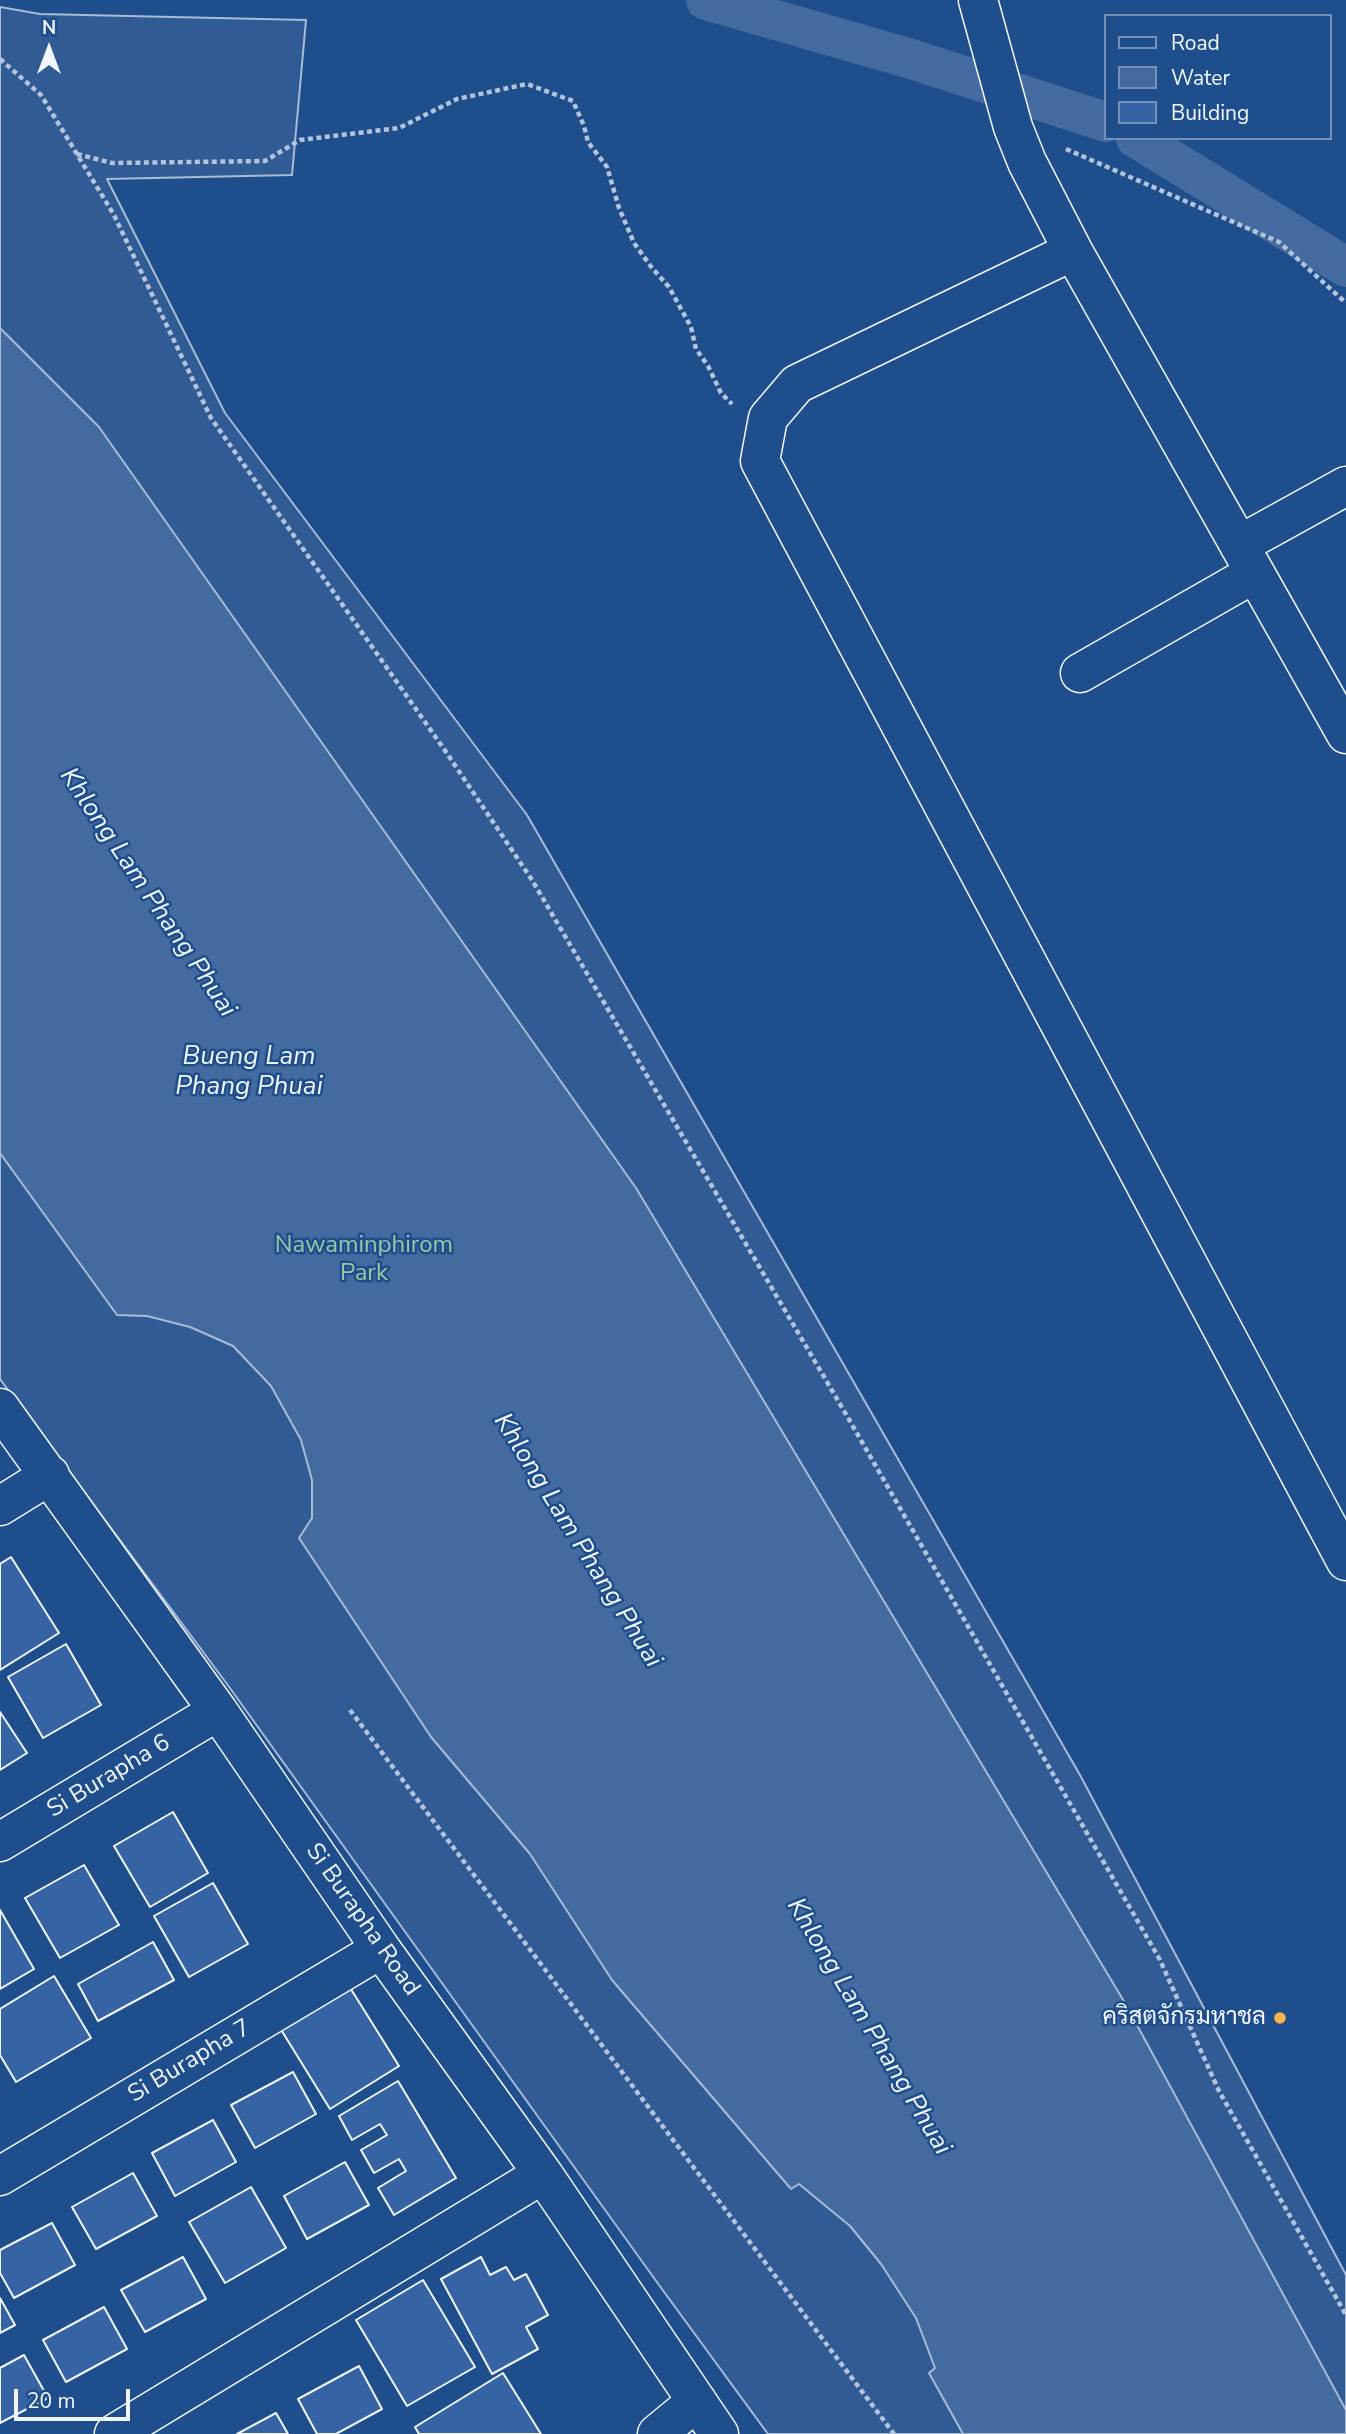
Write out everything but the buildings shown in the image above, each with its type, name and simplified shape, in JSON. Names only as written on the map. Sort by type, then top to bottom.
[{"type":"street","points":[[979,1],[1010,115],[1027,162],[1073,251],[1346,734]]},
{"type":"street","points":[[1073,251],[797,384],[768,418],[760,461],[1346,1561]]},
{"type":"street","points":[[1080,673],[1247,559],[1346,486]]},
{"type":"street","name":"Si Burapha Road","points":[[0,1408],[218,1711],[381,1949],[543,2174],[719,2434]]},
{"type":"street","points":[[0,1507],[50,1475]]},
{"type":"street","name":"Si Burapha 6","points":[[0,1842],[218,1711]]},
{"type":"street","name":"Si Burapha 7","points":[[0,2176],[381,1949]]},
{"type":"street","points":[[114,2434],[543,2174]]},
{"type":"street","points":[[657,2434],[697,2401]]},
{"type":"path","points":[[0,60],[41,95],[114,215],[211,418],[444,749],[532,880],[840,1404],[1160,1960],[1219,2091],[1346,2315]]},
{"type":"path","points":[[77,154],[112,163],[265,161],[300,140],[399,128],[457,99],[527,84],[573,101],[588,142],[607,167],[619,208],[634,243],[669,287],[691,327],[696,349],[721,393]]},
{"type":"path","points":[[1010,115],[1279,242],[1346,303]]},
{"type":"path","points":[[350,1710],[894,2434]]},
{"type":"shaded area","name":"Bueng Lam Phang Phuai","points":[[0,7],[40,14],[306,20],[292,175],[107,179],[225,413],[527,815],[1080,1775],[1346,2275],[1346,2434],[768,2434],[227,1684],[0,1379]]},
{"type":"water","name":"Bueng Lam Phang Phuai","points":[[0,328],[99,427],[636,1188],[1125,2003],[1346,2410],[1346,2434],[963,2434],[929,2373],[935,2368],[916,2318],[881,2264],[850,2226],[799,2184],[791,2189],[612,1980],[530,1854],[431,1737],[299,1538],[312,1518],[312,1480],[301,1440],[271,1386],[233,1346],[190,1327],[147,1316],[117,1315],[0,1153]]},
{"type":"waterway","points":[[706,0],[908,58],[1104,121]]},
{"type":"waterway","points":[[1139,140],[1346,267]]},
{"type":"place","name":"คริสตจักรมหาชล","points":[[1280,2018]]},
{"type":"water label","name":"Khlong Lam Phang Phuai","points":[[147,893]]},
{"type":"water label","name":"Khlong Lam Phang Phuai","points":[[577,1541]]},
{"type":"water label","name":"Khlong Lam Phang Phuai","points":[[868,2027]]},
{"type":"park label","name":"Nawaminphirom Park","points":[[364,1260]]}]
